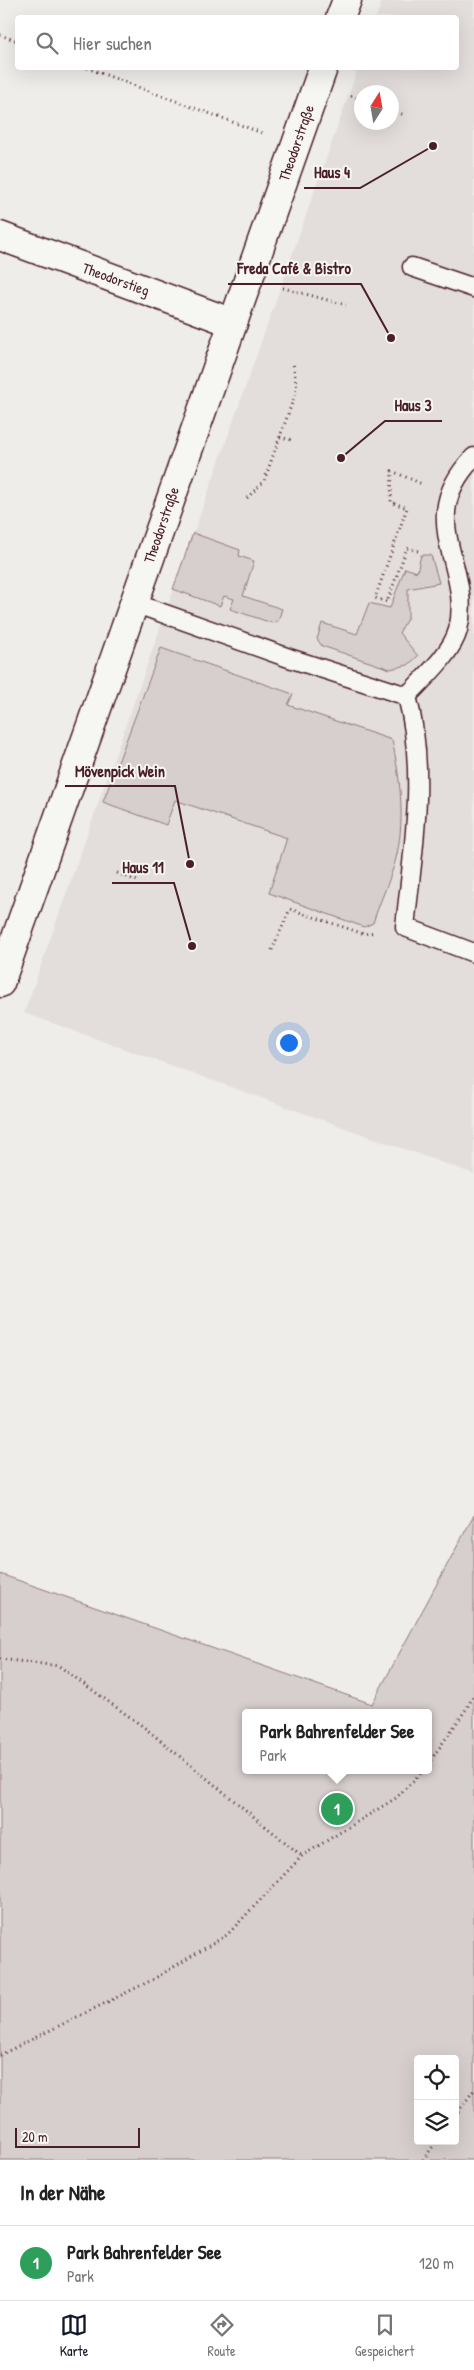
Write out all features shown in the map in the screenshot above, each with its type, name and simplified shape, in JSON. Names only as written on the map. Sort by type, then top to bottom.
[{"type":"street","points":[[341,15],[347,0]]},
{"type":"street","name":"Theodorstraße","points":[[2,973],[322,70]]},
{"type":"street","name":"Theodorstieg","points":[[0,236],[233,323]]},
{"type":"lane","points":[[412,267],[474,288]]},
{"type":"lane","points":[[407,696],[466,634],[457,570],[447,536],[446,508],[449,493],[457,477],[474,458]]},
{"type":"lane","points":[[134,603],[290,658],[407,696]]},
{"type":"lane","points":[[407,696],[415,725],[417,802],[405,927],[474,953]]},
{"type":"path","points":[[0,35],[15,40]]},
{"type":"path","points":[[92,70],[295,146]]},
{"type":"path","points":[[399,112],[404,114]]},
{"type":"path","points":[[249,277],[346,305]]},
{"type":"path","points":[[248,498],[264,481],[297,389],[293,363]]},
{"type":"path","points":[[280,436],[292,440]]},
{"type":"path","points":[[411,480],[392,471],[391,502],[407,508],[375,598],[387,602],[407,548],[422,552],[451,549]]},
{"type":"path","points":[[117,873],[140,882]]},
{"type":"path","points":[[272,950],[290,909],[364,934],[405,927]]},
{"type":"path","points":[[0,1659],[59,1666],[145,1728],[302,1856]]},
{"type":"path","points":[[432,1758],[468,1708],[474,1694]]},
{"type":"path","points":[[0,2055],[144,1984],[227,1935],[302,1856],[396,1798],[420,1774]]},
{"type":"path","points":[[459,2111],[474,2090]]},
{"type":"path","points":[[423,2160],[434,2145]]},
{"type":"shaded area","points":[[382,0],[474,0],[474,1174],[24,1013],[357,70],[459,70],[459,15],[377,15]]},
{"type":"shaded area","points":[[193,533],[240,550],[239,556],[254,561],[243,596],[282,609],[278,621],[272,623],[230,609],[234,599],[224,596],[220,606],[173,589]]},
{"type":"shaded area","points":[[421,555],[431,555],[439,583],[408,589],[408,617],[399,633],[418,656],[408,665],[390,669],[322,646],[317,639],[322,623],[357,634],[369,603],[390,608],[405,568],[417,572]]},
{"type":"shaded area","points":[[161,648],[293,694],[288,705],[392,740],[397,768],[401,825],[397,854],[373,923],[364,927],[269,893],[287,838],[175,800],[166,825],[103,802]]},
{"type":"shaded area","points":[[474,1515],[474,2160],[0,2160],[0,1574],[372,1704]]},
{"type":"place","name":"Haus 4","points":[[433,146]]},
{"type":"place","name":"Freda Café & Bistro","points":[[391,338]]},
{"type":"place","name":"Haus 3","points":[[341,458]]},
{"type":"place","name":"Mövenpick Wein","points":[[190,864]]},
{"type":"place","name":"Haus 11","points":[[192,946]]},
{"type":"place","name":"Park Bahrenfelder See","points":[[337,1809]]}]
